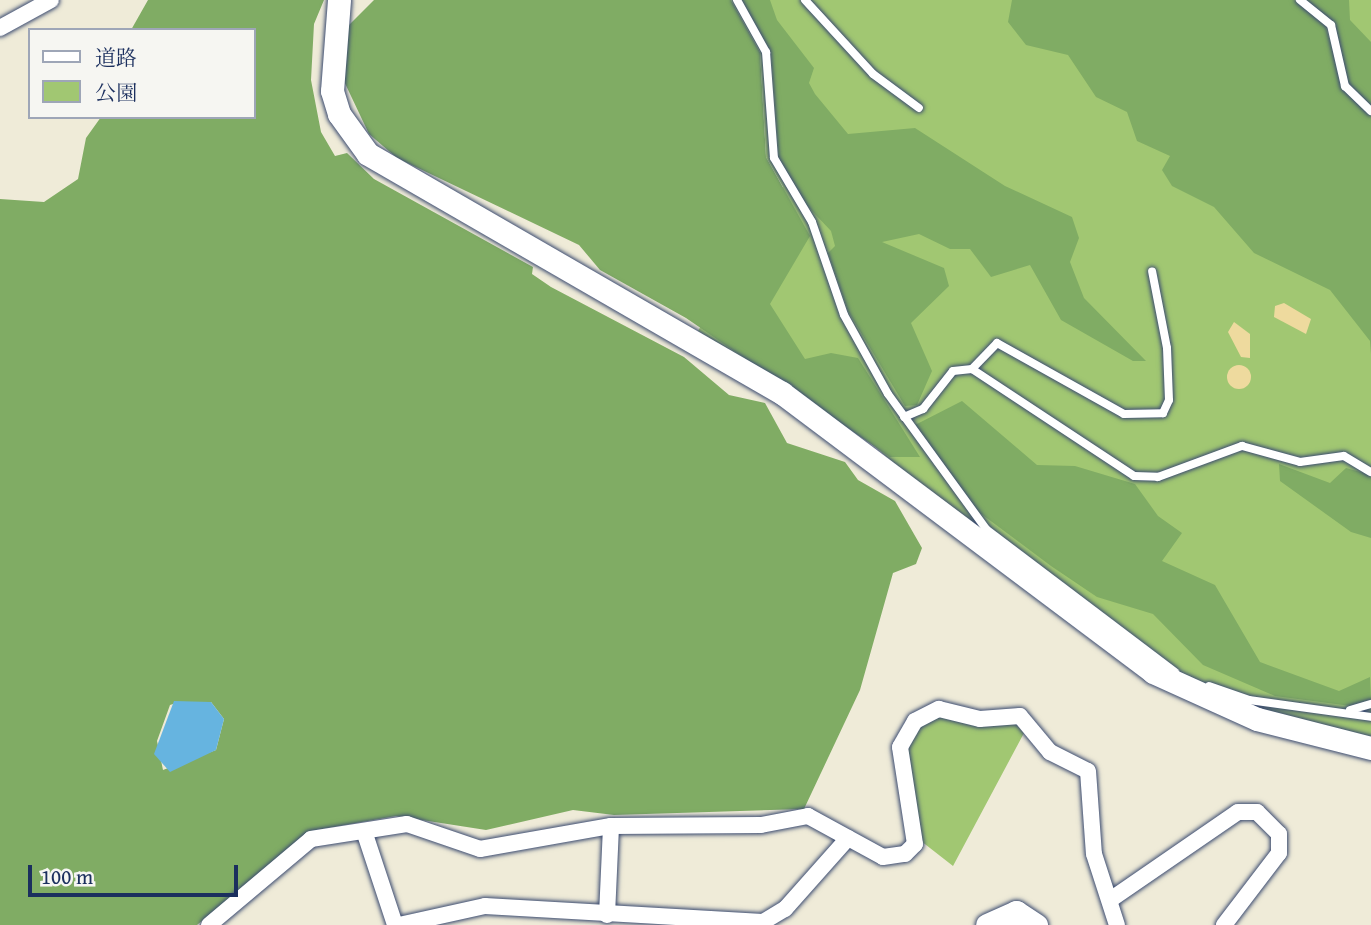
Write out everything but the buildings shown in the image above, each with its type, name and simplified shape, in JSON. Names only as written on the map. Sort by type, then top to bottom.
[{"type":"street","points":[[0,28],[51,0]]},
{"type":"street","points":[[339,0],[329,60],[332,92],[339,114],[368,153],[782,393],[1153,672],[1257,719],[1371,748]]},
{"type":"street","points":[[209,925],[311,839],[407,824],[480,849],[611,826],[761,825],[808,816],[883,857],[913,848],[901,747],[921,716],[939,709],[980,719],[1020,716],[1050,752],[1088,771],[1094,853],[1117,925]]},
{"type":"street","points":[[1110,900],[1226,819],[1257,813],[1279,834],[1279,853],[1224,925]]},
{"type":"street","points":[[607,915],[611,826]]},
{"type":"street","points":[[364,831],[397,925],[485,906],[702,924],[747,925],[771,922],[848,838]]},
{"type":"street","points":[[987,925],[1016,912],[1036,925]]},
{"type":"lane","points":[[737,0],[766,52],[774,158],[812,222],[857,340],[904,417],[986,529],[1176,672],[1249,700],[1350,710],[1371,717]]},
{"type":"lane","points":[[805,0],[873,74],[919,108]]},
{"type":"lane","points":[[1300,0],[1331,25],[1345,86],[1371,111]]},
{"type":"lane","points":[[904,417],[923,409],[953,371],[972,369],[997,343],[1124,414],[1163,413],[1168,406],[1167,348],[1152,271]]},
{"type":"lane","points":[[972,369],[1118,471],[1134,476],[1157,477],[1242,446],[1300,462],[1344,456],[1371,472]]},
{"type":"lane","points":[[1350,710],[1371,704]]},
{"type":"green space","points":[[148,0],[324,0],[314,24],[311,80],[321,132],[335,156],[347,153],[374,179],[533,267],[532,274],[551,287],[684,357],[729,395],[765,403],[787,443],[845,462],[858,480],[895,501],[922,548],[916,564],[893,573],[860,690],[804,809],[614,815],[573,810],[486,830],[396,816],[311,831],[197,925],[0,925],[0,199],[44,202],[78,179],[86,138],[100,119],[256,119],[256,28],[132,28]],"holes":[[[179,702],[211,702],[224,719],[216,750],[163,770],[157,741],[170,705]]]},
{"type":"green space","points":[[374,0],[731,0],[760,52],[766,157],[810,236],[770,304],[805,359],[831,353],[858,358],[920,457],[890,457],[686,318],[600,270],[579,245],[397,158],[369,134],[342,77],[342,32]]},
{"type":"green space","points":[[731,0],[1371,0],[1371,739],[1208,694],[920,486],[857,431],[698,331],[783,187],[766,157],[760,52]]},
{"type":"green space","points":[[741,0],[770,0],[777,20],[814,68],[809,83],[815,94],[848,134],[915,128],[1005,186],[1072,217],[1079,238],[1070,262],[1084,298],[1146,361],[1133,361],[1061,320],[1030,265],[991,277],[970,249],[950,249],[919,234],[882,242],[944,268],[949,286],[911,323],[932,371],[917,405],[905,406],[848,311],[828,253],[835,246],[831,231],[798,196],[779,159],[771,52]]},
{"type":"green space","points":[[1012,0],[1294,0],[1323,19],[1344,87],[1371,113],[1371,354],[1370,341],[1330,290],[1254,253],[1214,207],[1172,186],[1162,170],[1170,156],[1137,141],[1127,112],[1096,97],[1068,55],[1026,45],[1008,22]]},
{"type":"green space","points":[[1306,0],[1349,0],[1350,20],[1371,42],[1371,108],[1349,86],[1332,21]]},
{"type":"green space","points":[[962,401],[1037,465],[1075,466],[1135,484],[1158,516],[1182,533],[1162,561],[1215,585],[1260,662],[1339,691],[1370,677],[1371,700],[1351,706],[1275,696],[1203,665],[1153,614],[1097,597],[1051,566],[972,507],[915,425]]},
{"type":"green space","points":[[1279,464],[1330,483],[1346,468],[1371,475],[1371,538],[1351,532],[1280,481]]},
{"type":"green space","points":[[940,715],[981,725],[1010,718],[1024,733],[953,866],[921,841],[907,752],[920,725]]},
{"type":"sand","points":[[1284,303],[1311,319],[1306,334],[1274,317],[1275,306]]},
{"type":"sand","points":[[1234,322],[1250,334],[1250,358],[1241,357],[1228,332]]},
{"type":"sand","points":[[1239,365],[1250,372],[1251,377],[1244,388],[1239,389],[1228,382],[1227,377],[1234,366]]},
{"type":"water","points":[[174,701],[211,702],[224,719],[216,750],[170,772],[154,754]]}]
